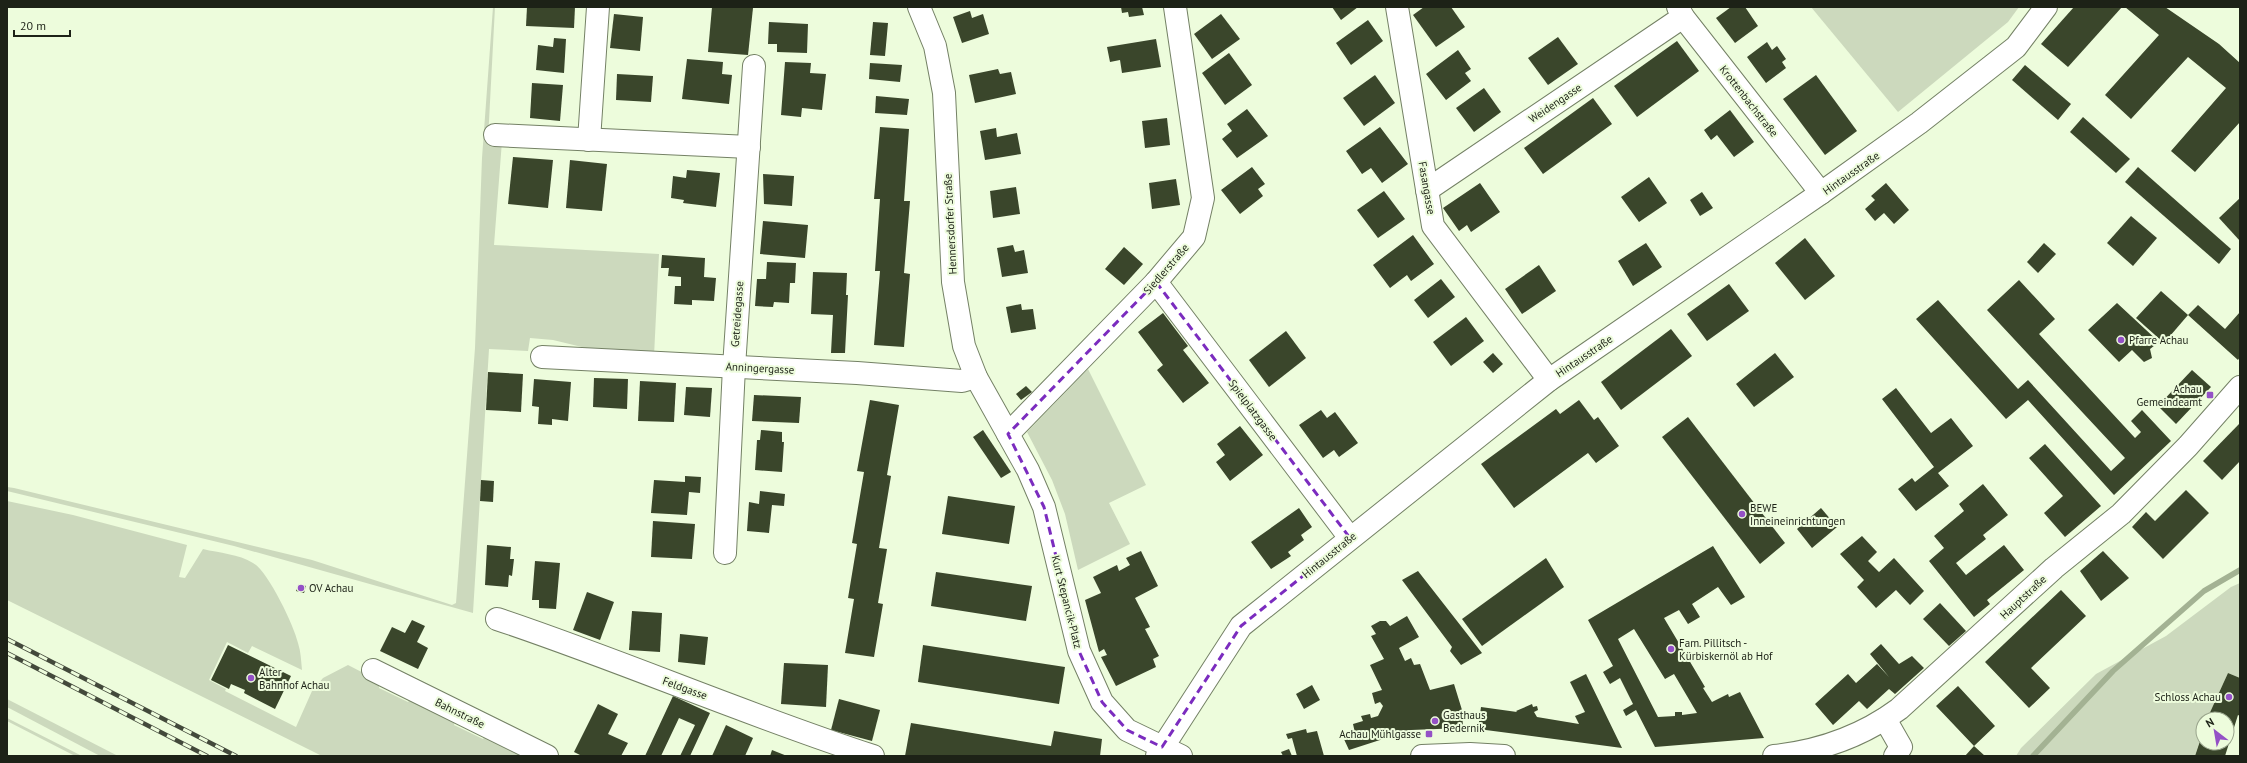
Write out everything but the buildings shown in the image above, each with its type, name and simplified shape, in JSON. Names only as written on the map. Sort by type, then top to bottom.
[{"type":"street","points":[[588,140],[598,7]]},
{"type":"street","name":"Hennersdorfer Straße","points":[[919,7],[936,46],[944,93],[953,282],[964,346],[976,377],[1008,434]]},
{"type":"street","name":"Siedlerstraße","points":[[1008,434],[1156,282],[1194,237],[1203,198],[1175,7]]},
{"type":"street","name":"Fasangasse","points":[[1397,7],[1433,226],[1549,380]]},
{"type":"street","name":"Hintausstraße","points":[[1159,752],[1242,626],[1549,380],[1821,194],[1903,135],[2016,47],[2046,7]]},
{"type":"street","name":"Weidengasse","points":[[1427,190],[1681,12]]},
{"type":"street","name":"Krottenbachstraße","points":[[1681,12],[1821,194]]},
{"type":"street","name":"Getreidegasse","points":[[725,553],[734,367],[754,66]]},
{"type":"street","points":[[495,135],[748,147]]},
{"type":"street","name":"Spielplatzgasse","points":[[1156,282],[1350,538]]},
{"type":"street","name":"Anningergasse","points":[[542,357],[962,381],[976,377]]},
{"type":"street","name":"Hauptstraße","points":[[1774,756],[1813,750],[1834,744],[1854,736],[1885,719],[1920,691],[2054,568],[2121,514],[2188,446],[2240,387]]},
{"type":"street","name":"Kurt Stepancik-Platz","points":[[1008,434],[1028,470],[1044,507],[1079,651],[1102,702],[1127,730],[1159,752],[1181,756]]},
{"type":"street","name":"Feldgasse","points":[[497,619],[542,634],[769,721],[873,756]]},
{"type":"street","name":"Bahnstraße","points":[[373,670],[547,756]]},
{"type":"street","points":[[1885,719],[1901,747],[1895,756]]},
{"type":"street","points":[[1422,756],[1470,754],[1504,756]]},
{"type":"highlighted area","points":[[1156,282],[1350,538],[1241,626],[1162,747],[1127,730],[1102,702],[1079,651],[1044,507],[1008,434]]},
{"type":"green space","points":[[493,7],[495,7],[488,140],[502,141],[494,245],[659,254],[654,356],[611,354],[553,340],[530,338],[528,351],[489,349],[473,613],[234,546],[7,491],[7,487],[14,488],[312,560],[452,605],[456,603],[475,348],[482,158]]},
{"type":"green space","points":[[1811,7],[2019,7],[2008,22],[1898,112]]},
{"type":"green space","points":[[1088,369],[1146,485],[1109,503],[1130,544],[1078,570],[1065,514],[1052,480],[1027,432]]},
{"type":"green space","points":[[7,501],[73,515],[187,545],[179,577],[185,578],[203,549],[235,556],[253,563],[266,576],[286,612],[296,635],[301,656],[302,670],[252,646],[248,653],[227,642],[209,680],[226,689],[225,691],[296,727],[312,691],[323,678],[348,665],[379,681],[379,688],[408,702],[411,698],[455,720],[454,725],[483,739],[485,736],[530,756],[322,756],[7,600]]},
{"type":"green space","points":[[2240,583],[2240,678],[2228,673],[2211,711],[2195,711],[2195,751],[2197,751],[2195,756],[2016,756],[2021,748],[2096,674],[2166,636],[2231,587]]},
{"type":"green space","points":[[7,699],[118,756],[100,756],[7,707]]},
{"type":"green space","points":[[7,718],[82,756],[75,756],[7,721]]},
{"type":"waterway","points":[[2033,756],[2113,671],[2204,591],[2240,570]]},
{"type":"railway","points":[[7,639],[236,756]]},
{"type":"railway","points":[[7,653],[207,756]]},
{"type":"place","name":"Pfarre Achau","points":[[2121,340]]},
{"type":"place","name":"Achau Gemeindeamt","points":[[2210,395]]},
{"type":"place","name":"BEWE Inneineinrichtungen","points":[[1742,514]]},
{"type":"place","name":"OV Achau","points":[[301,588]]},
{"type":"place","name":"Fam. Pillitsch - Kürbiskernöl ab Hof","points":[[1671,649]]},
{"type":"place","name":"Alter Bahnhof Achau","points":[[251,678]]},
{"type":"place","name":"Schloss Achau","points":[[2229,697]]},
{"type":"place","name":"Gasthaus Bedernik","points":[[1435,721]]},
{"type":"place","name":"Achau Mühlgasse","points":[[1429,734]]}]
